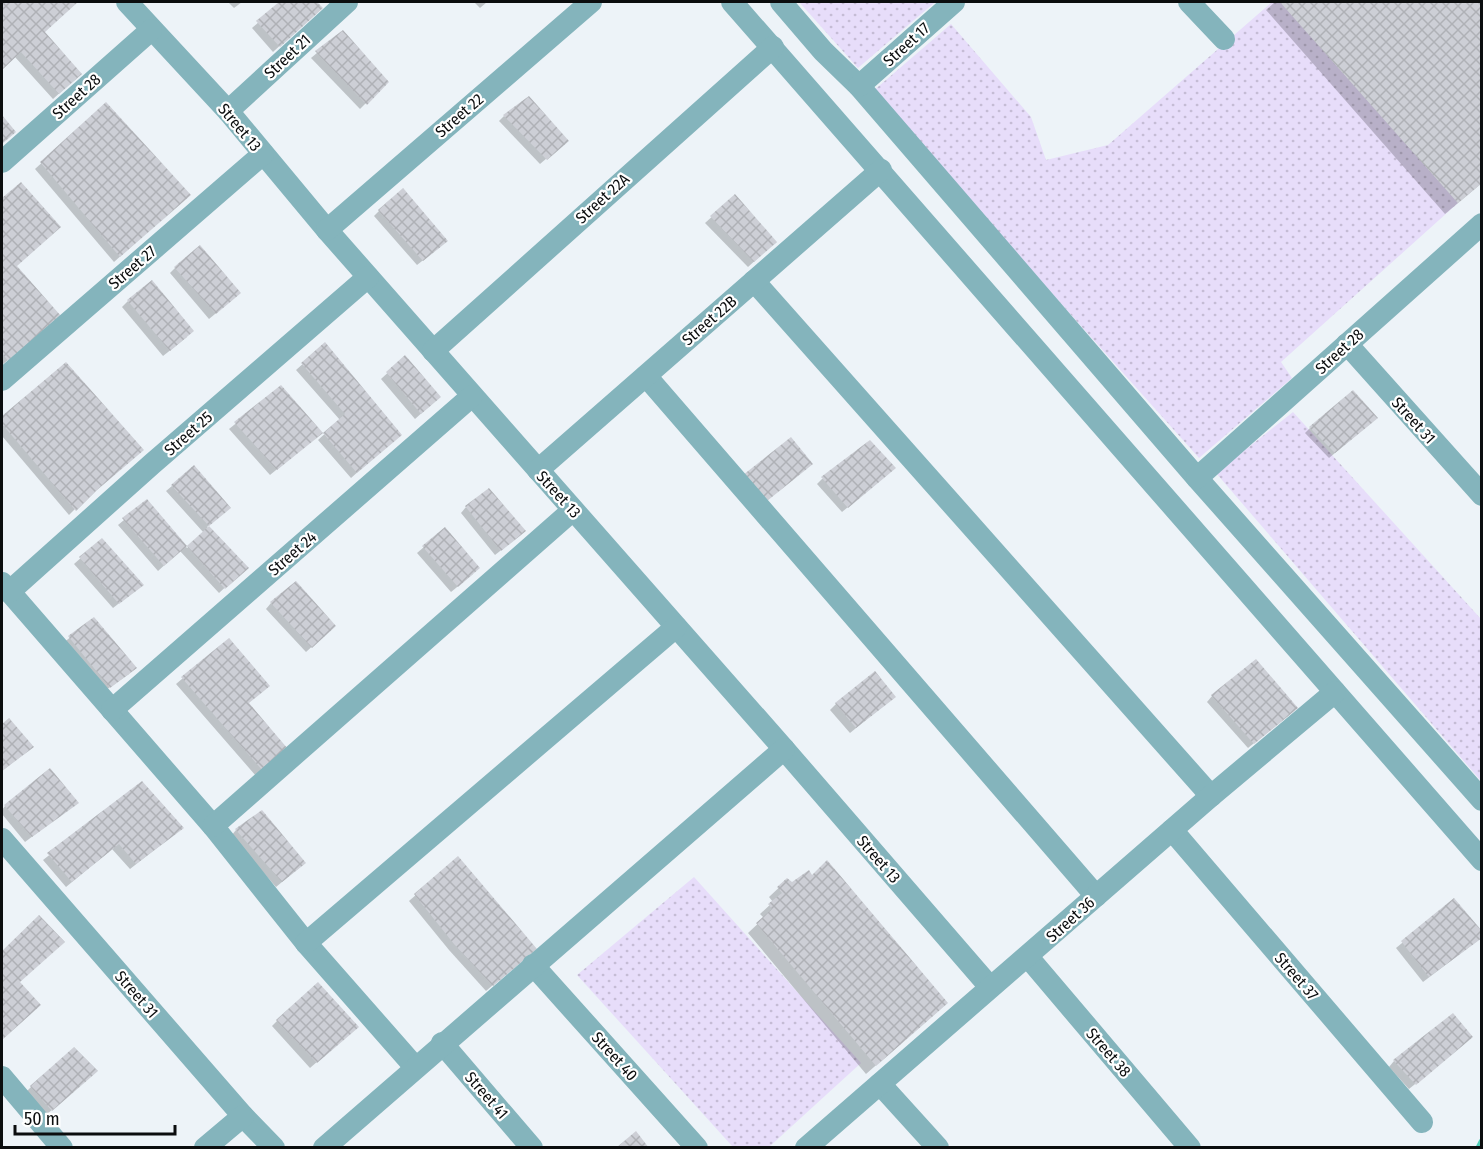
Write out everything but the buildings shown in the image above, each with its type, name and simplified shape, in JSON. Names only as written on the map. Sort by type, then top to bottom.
[{"type":"street","name":"Street 13","points":[[127,2],[228,111],[327,230],[784,749],[990,987]]},
{"type":"street","name":"Street 22","points":[[327,230],[591,2]]},
{"type":"street","points":[[732,2],[1482,860]]},
{"type":"street","points":[[781,2],[823,51],[859,86],[1197,478],[1482,800]]},
{"type":"street","name":"Street 17","points":[[859,86],[954,2]]},
{"type":"street","points":[[1190,2],[1224,39]]},
{"type":"street","name":"Street 21","points":[[228,111],[342,3]]},
{"type":"street","name":"Street 28","points":[[2,162],[151,30]]},
{"type":"street","name":"Street 22A","points":[[433,351],[773,47]]},
{"type":"street","name":"Street 27","points":[[2,380],[264,154]]},
{"type":"street","name":"Street 22B","points":[[538,470],[880,170]]},
{"type":"street","name":"Street 28","points":[[1197,478],[1479,230]]},
{"type":"street","points":[[970,273],[1000,251]]},
{"type":"street","name":"Street 25","points":[[5,587],[152,464],[368,277]]},
{"type":"street","points":[[754,281],[1211,796]]},
{"type":"street","name":"Street 31","points":[[1347,344],[1482,495]]},
{"type":"street","points":[[646,376],[1096,896]]},
{"type":"street","name":"Street 24","points":[[112,710],[472,396]]},
{"type":"street","points":[[213,826],[573,510]]},
{"type":"street","points":[[5,587],[213,826],[306,943],[415,1067]]},
{"type":"street","points":[[1267,614],[1296,590]]},
{"type":"street","points":[[306,943],[676,627]]},
{"type":"street","name":"Street 36","points":[[806,1148],[1211,796],[1335,692]]},
{"type":"street","points":[[324,1148],[442,1043],[784,749]]},
{"type":"street","name":"Street 37","points":[[1172,830],[1422,1122]]},
{"type":"street","name":"Street 31","points":[[2,838],[243,1116],[274,1148]]},
{"type":"street","name":"Street 38","points":[[1028,957],[1190,1148]]},
{"type":"street","name":"Street 40","points":[[533,965],[697,1148]]},
{"type":"street","name":"Street 41","points":[[442,1043],[532,1148]]},
{"type":"street","points":[[2,1077],[62,1148]]},
{"type":"street","points":[[880,1084],[938,1148]]},
{"type":"street","points":[[205,1148],[243,1116]]},
{"type":"shaded area","points":[[799,2],[933,2],[934,3],[858,68]]},
{"type":"shaded area","points":[[1272,2],[1280,2],[1458,203],[1281,362],[1292,378],[1199,458],[872,92],[951,24],[1031,117],[1046,160],[1108,145]]},
{"type":"shaded area","points":[[1293,412],[1481,619],[1481,781],[1216,473]]},
{"type":"shaded area","points":[[694,877],[861,1063],[769,1147],[733,1147],[577,975]]},
{"type":"waterway","points":[[1479,1148],[1482,1142]]}]
